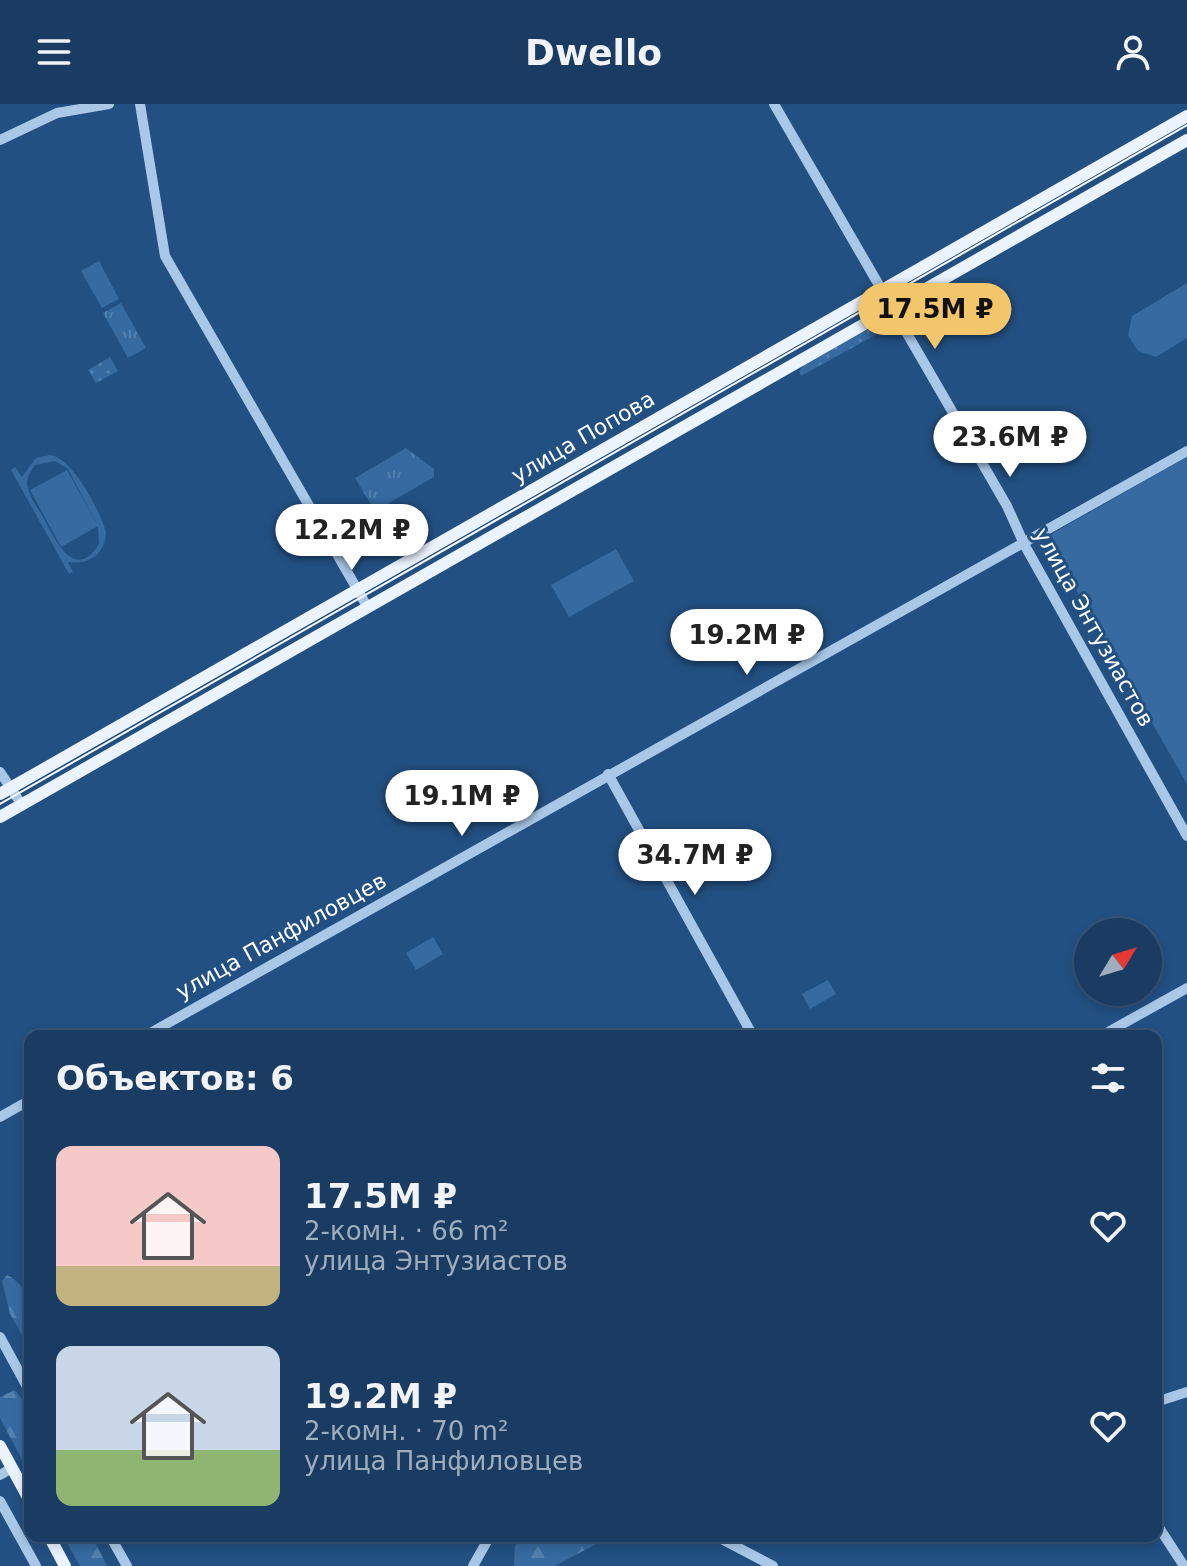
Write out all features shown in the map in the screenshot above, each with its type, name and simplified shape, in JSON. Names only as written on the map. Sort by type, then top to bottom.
[{"type":"main road","name":"улица Попова","points":[[5,791],[1187,116]]},
{"type":"main road","name":"улица Попова","points":[[0,817],[1187,140]]},
{"type":"main road","points":[[0,1446],[24,1490]]},
{"type":"main road","points":[[52,1542],[65,1566]]},
{"type":"street","points":[[0,140],[57,113],[109,104]]},
{"type":"street","points":[[140,104],[165,256],[368,608]]},
{"type":"street","name":"улица Энтузиастов","points":[[774,104],[1007,506],[1024,544],[1187,836]]},
{"type":"street","points":[[1061,187],[1072,206]]},
{"type":"street","name":"улица Панфиловцев","points":[[157,1030],[1187,451]]},
{"type":"street","points":[[0,772],[5,791],[22,805]]},
{"type":"street","points":[[608,774],[750,1030]]},
{"type":"street","points":[[1112,1030],[1187,988]]},
{"type":"street","points":[[0,1117],[24,1103]]},
{"type":"street","points":[[0,1337],[24,1381]]},
{"type":"street","points":[[1162,1400],[1187,1392]]},
{"type":"street","points":[[0,1475],[12,1468]]},
{"type":"street","points":[[0,1501],[36,1566]]},
{"type":"street","points":[[1162,1532],[1184,1566]]},
{"type":"street","points":[[113,1542],[127,1566]]},
{"type":"street","points":[[473,1566],[487,1542]]},
{"type":"street","points":[[727,1542],[773,1566]]},
{"type":"green space","points":[[99,261],[119,299],[102,308],[81,271]]},
{"type":"green space","points":[[1187,283],[1187,338],[1156,357],[1138,351],[1128,335],[1132,316]]},
{"type":"green space","points":[[953,286],[954,291],[914,315],[910,306]]},
{"type":"green space","points":[[121,303],[146,348],[128,358],[103,313]]},
{"type":"green space","points":[[880,321],[887,321],[888,328],[801,376],[799,371],[805,364]]},
{"type":"green space","points":[[110,357],[118,371],[96,383],[88,370]]},
{"type":"green space","points":[[406,448],[434,469],[434,477],[375,511],[355,478]]},
{"type":"green space","points":[[50,455],[68,465],[92,499],[106,532],[103,547],[94,557],[83,562],[68,562],[73,572],[69,574],[11,470],[15,467],[22,477],[36,458]],"holes":[[[55,461],[68,469],[98,526],[99,544],[90,555],[81,559],[73,558],[59,545],[29,492],[28,479],[35,465]]]},
{"type":"green space","points":[[1187,457],[1187,784],[1046,537]]},
{"type":"green space","points":[[67,470],[98,526],[61,547],[30,490]]},
{"type":"green space","points":[[616,549],[634,581],[569,617],[551,585]]},
{"type":"green space","points":[[433,937],[443,954],[416,970],[406,953]]},
{"type":"green space","points":[[828,980],[836,994],[810,1009],[802,994]]},
{"type":"green space","points":[[7,1275],[24,1291],[24,1338],[10,1314],[2,1281]]},
{"type":"green space","points":[[15,1390],[24,1402],[24,1464],[0,1418],[0,1397]]},
{"type":"green space","points":[[66,1542],[95,1542],[107,1566],[80,1566]]},
{"type":"green space","points":[[517,1542],[600,1542],[555,1566],[514,1566]]},
{"type":"tram line","points":[[0,804],[1187,125]]}]
